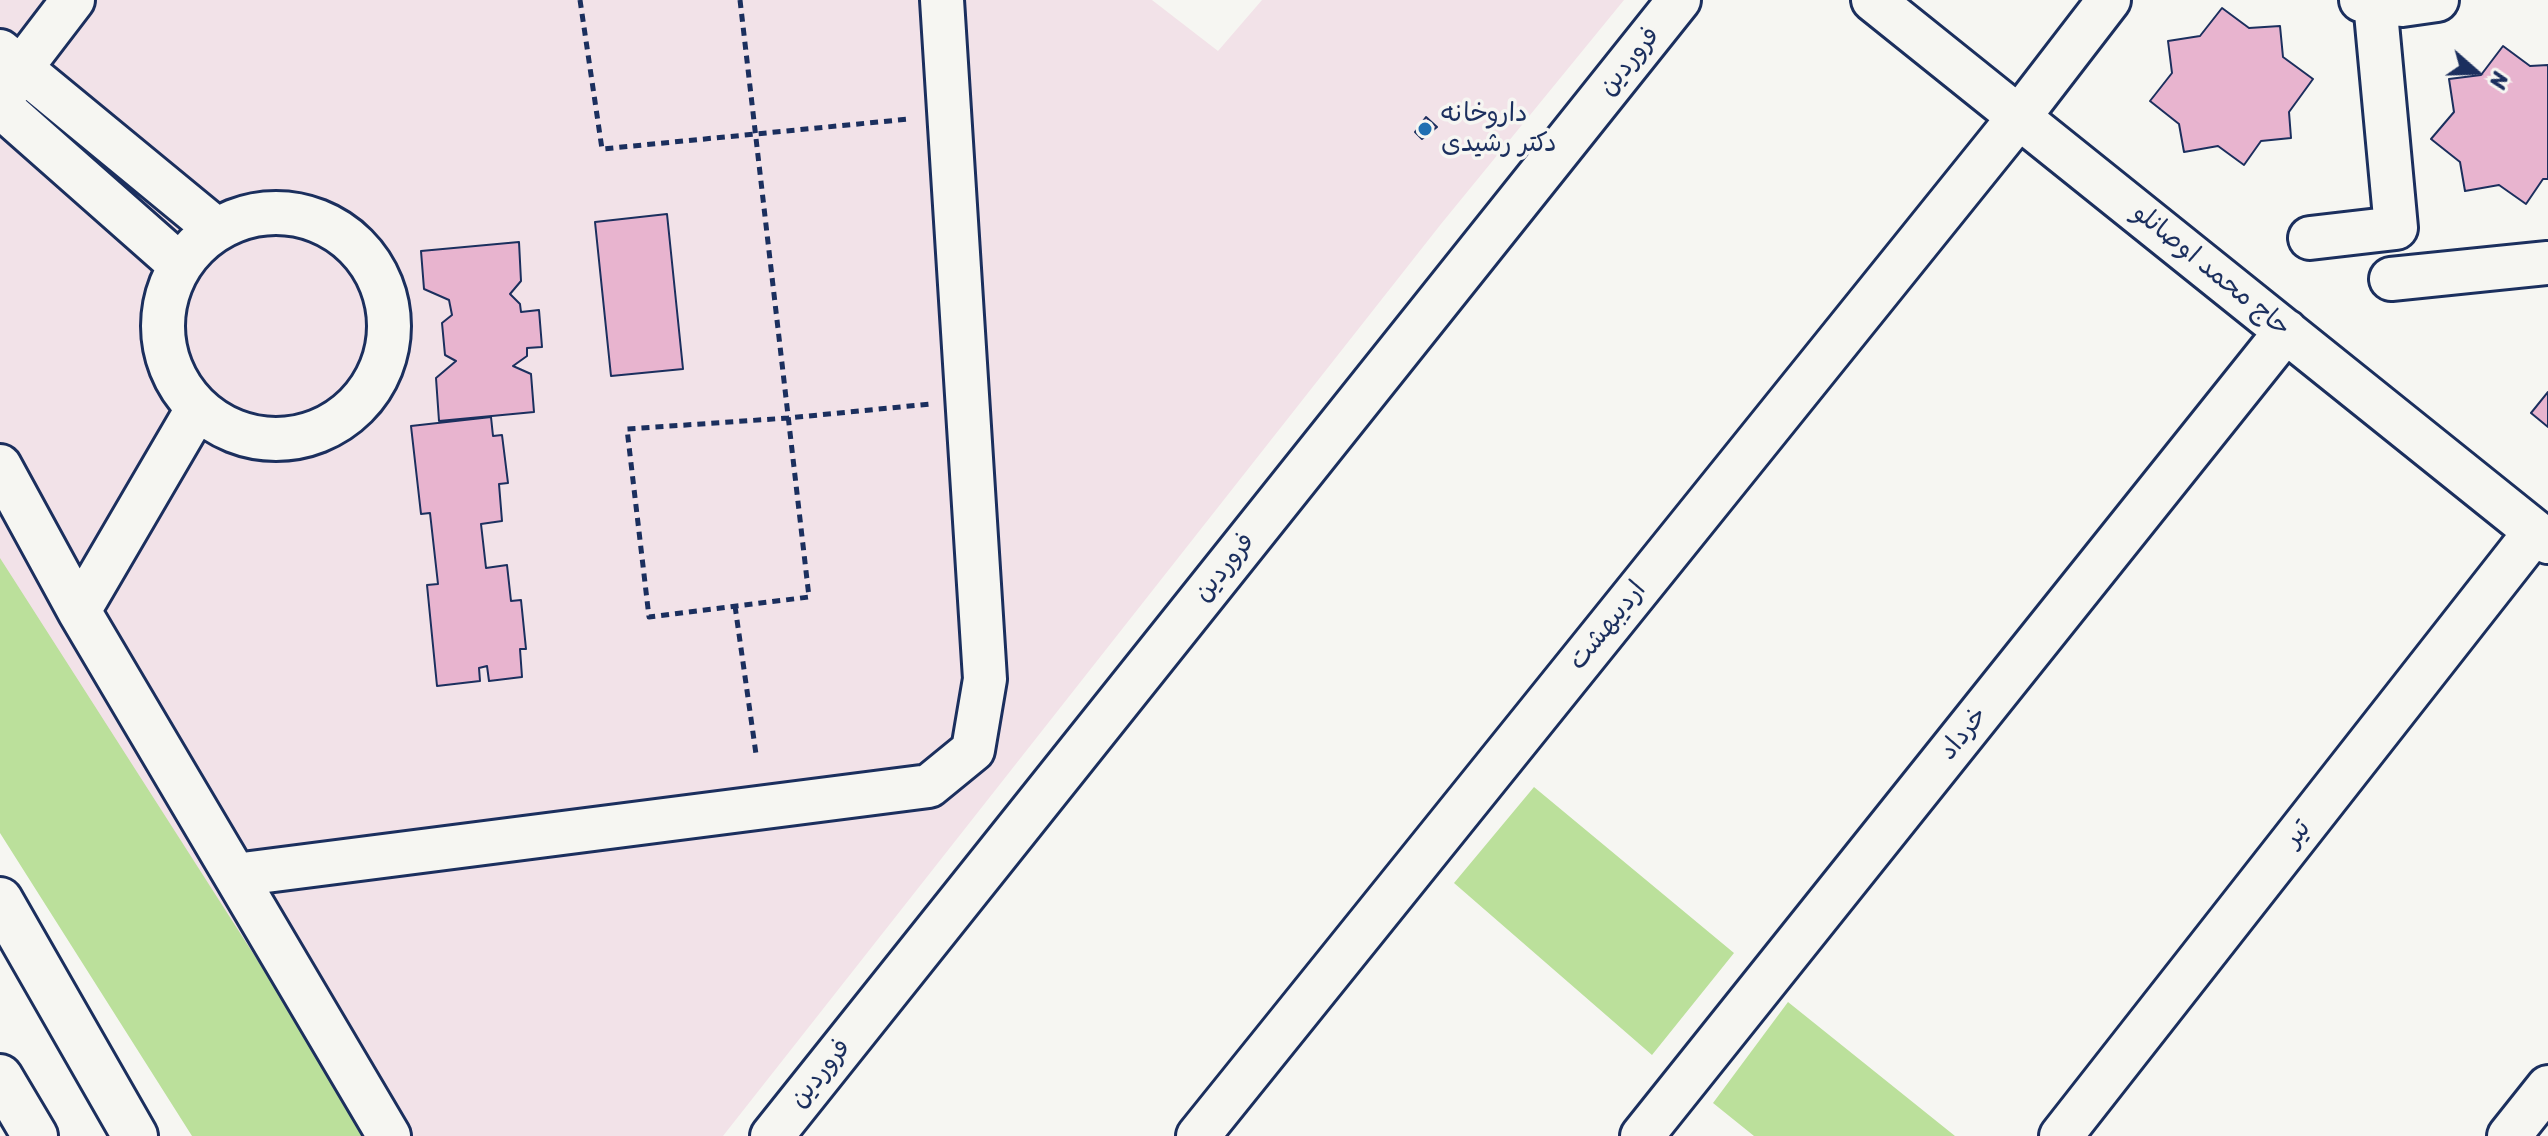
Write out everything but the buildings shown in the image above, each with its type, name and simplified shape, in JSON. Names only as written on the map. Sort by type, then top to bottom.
[{"type":"main road","points":[[0,900],[135,1136]]},
{"type":"main road","points":[[0,1077],[35,1136]]},
{"type":"street","points":[[73,0],[11,60],[0,105],[180,265]]},
{"type":"street","points":[[235,875],[929,786],[973,750],[985,679],[942,0]]},
{"type":"street","name":"فروردین","points":[[772,1136],[1679,0]]},
{"type":"street","name":"حاج محمد اوصانلو","points":[[1873,0],[2542,537]]},
{"type":"street","name":"اردیبهشت","points":[[1198,1136],[2019,117],[2109,0]]},
{"type":"street","points":[[2310,238],[2396,228],[2368,1],[2402,5],[2437,0]]},
{"type":"street","points":[[11,60],[216,229]]},
{"type":"street","points":[[292,212],[328,224],[359,247],[381,280],[390,318],[386,357],[369,392],[341,420],[306,436],[267,440],[230,431],[197,409],[174,378],[163,340],[165,301],[180,265],[196,245],[216,229],[253,214],[292,212]]},
{"type":"street","points":[[2391,279],[2548,263]]},
{"type":"street","name":"خرداد","points":[[1642,1136],[2286,331]]},
{"type":"street","points":[[79,611],[197,409]]},
{"type":"street","points":[[0,466],[79,611],[389,1136]]},
{"type":"street","name":"تیر","points":[[2061,1136],[2542,537]]},
{"type":"street","points":[[2509,1136],[2548,1087]]},
{"type":"path","points":[[580,0],[602,149],[950,115]]},
{"type":"path","points":[[740,0],[788,418],[809,597],[649,617],[627,429],[788,418],[968,400]]},
{"type":"path","points":[[735,606],[756,754]]},
{"type":"shaded area","points":[[0,0],[1152,0],[1218,51],[1262,0],[1624,0],[1441,224],[723,1136],[360,1136],[0,586]]},
{"type":"green space","points":[[0,558],[370,1136],[192,1136],[0,833]]},
{"type":"green space","points":[[1534,787],[1734,953],[1652,1055],[1454,883]]},
{"type":"green space","points":[[1788,1002],[1955,1136],[1754,1136],[1713,1103]]},
{"type":"place","name":"داروخانه دکتر رشیدی","points":[[1425,129]]}]
